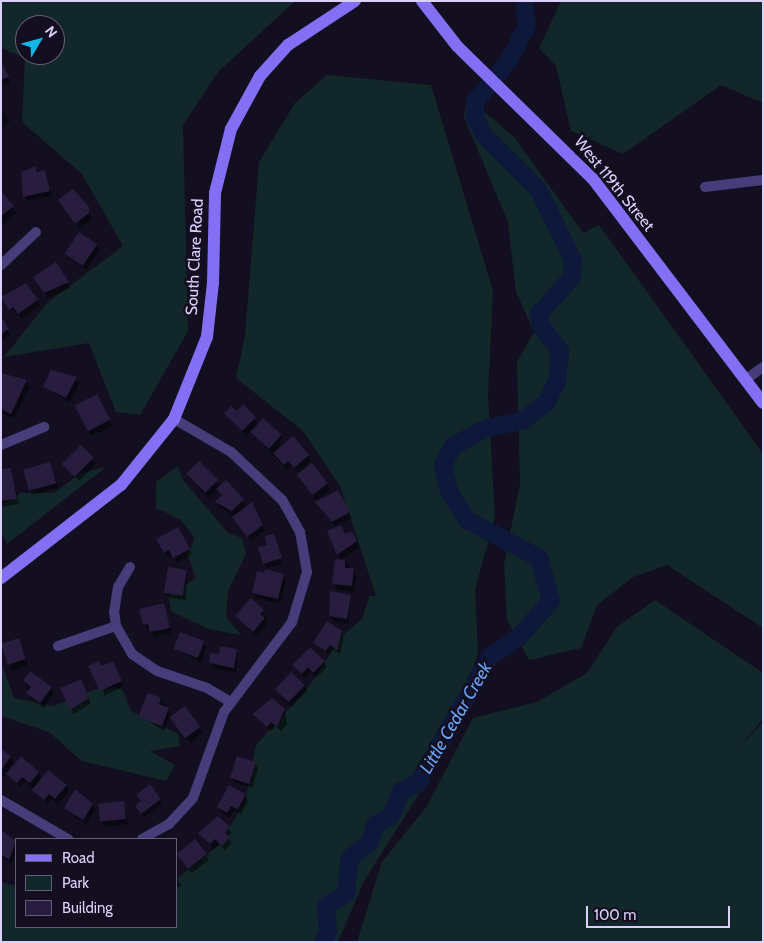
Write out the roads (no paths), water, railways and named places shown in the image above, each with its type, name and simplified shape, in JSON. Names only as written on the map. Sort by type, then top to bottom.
[{"type":"street","name":"South Clare Road","points":[[2,577],[121,485],[174,419],[207,337],[213,283],[215,193],[223,152],[238,112],[260,76],[288,45],[355,1]]},
{"type":"street","name":"West 119th Street","points":[[422,1],[441,30],[520,105],[593,179],[763,403]]},
{"type":"street","points":[[705,187],[763,180]]},
{"type":"street","points":[[1,265],[36,232]]},
{"type":"street","points":[[745,380],[763,367]]},
{"type":"street","points":[[144,838],[169,824],[193,798],[230,702],[292,622],[305,588],[305,552],[293,515],[270,486],[231,452],[174,419]]},
{"type":"street","points":[[1,445],[44,427]]},
{"type":"street","points":[[130,567],[115,600],[116,626],[142,663],[207,688],[230,702]]},
{"type":"street","points":[[58,646],[116,626]]},
{"type":"street","points":[[1,800],[66,838]]},
{"type":"waterway","name":"Little Cedar Creek","points":[[323,942],[328,931],[326,906],[346,894],[350,858],[370,842],[375,825],[391,816],[401,791],[418,783],[490,657],[517,639],[551,601],[539,558],[467,520],[449,491],[443,465],[453,446],[487,428],[524,420],[547,402],[557,381],[560,351],[541,326],[539,314],[572,277],[573,260],[538,189],[484,135],[475,117],[475,102],[510,59],[527,26],[524,1]]}]
